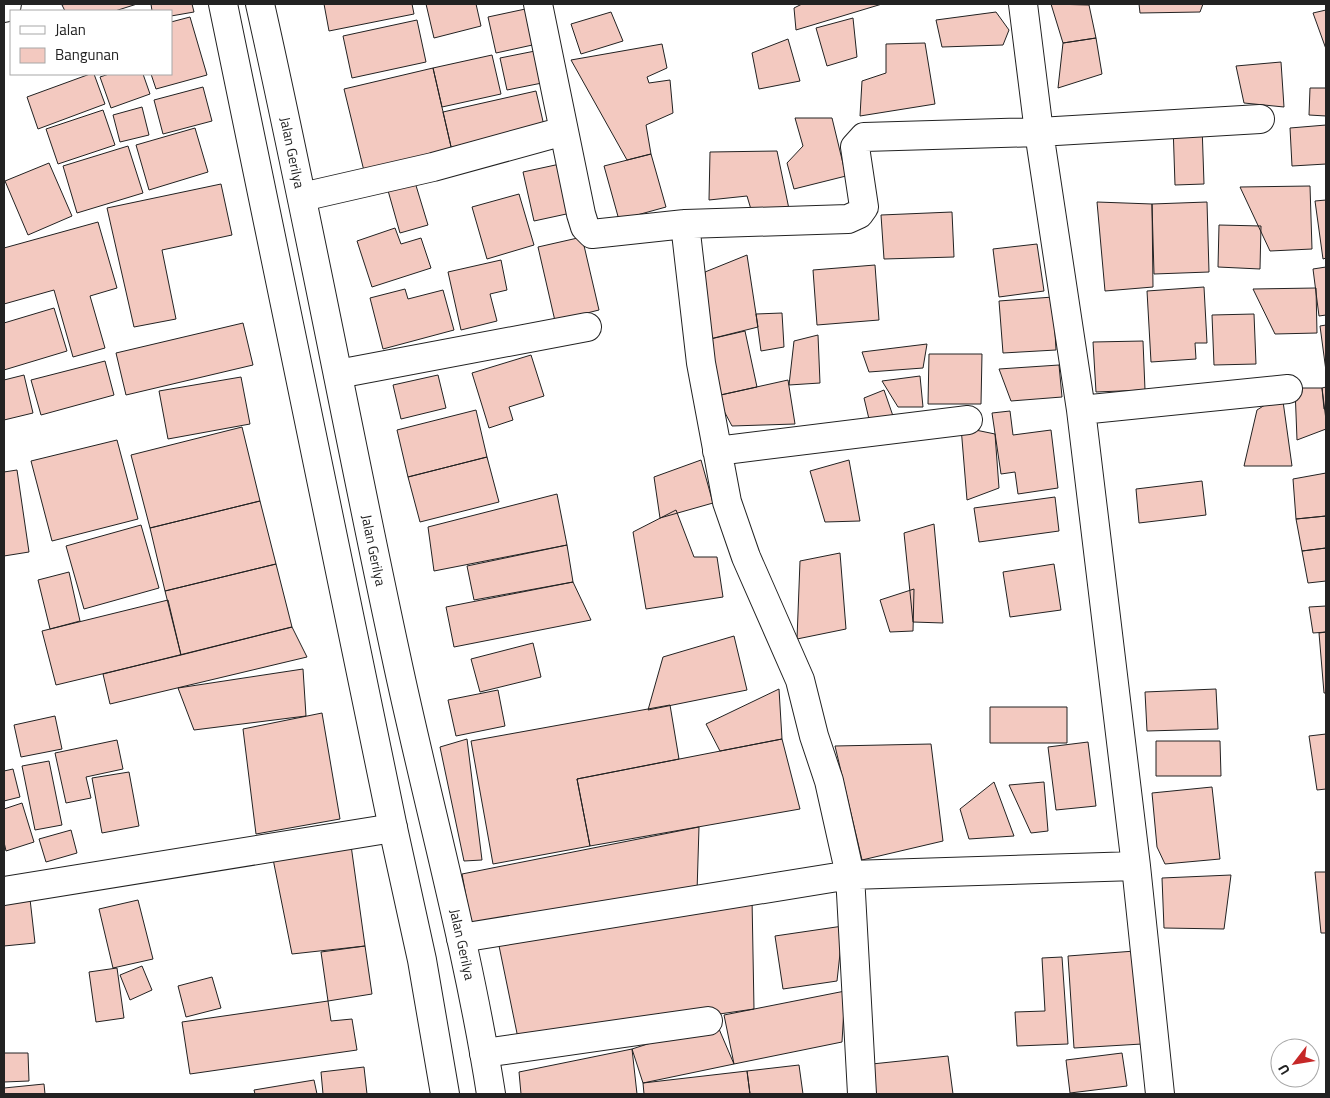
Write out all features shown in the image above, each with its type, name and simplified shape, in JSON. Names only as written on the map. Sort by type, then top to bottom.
[{"type":"main road","points":[[4,8],[6,4]]},
{"type":"main road","points":[[223,4],[392,828],[422,960],[445,1094]]},
{"type":"main road","name":"Jalan Gerilya","points":[[260,4],[302,197],[396,657],[461,938],[484,1053],[490,1094]]},
{"type":"main road","points":[[538,4],[581,214],[585,226],[592,234],[685,224],[848,219],[859,214],[864,207],[855,147],[864,137],[1039,132],[1260,118]]},
{"type":"main road","points":[[1023,4],[1039,132],[1081,410],[1136,866],[1160,1094]]},
{"type":"main road","points":[[302,197],[433,167],[564,131]]},
{"type":"main road","points":[[685,224],[701,363],[727,502],[746,557],[800,680],[814,736],[829,781],[850,875],[862,1094]]},
{"type":"main road","points":[[338,374],[587,327]]},
{"type":"main road","points":[[1081,410],[1288,389]]},
{"type":"main road","points":[[717,451],[968,420]]},
{"type":"main road","points":[[359,667],[396,657]]},
{"type":"main road","points":[[4,892],[392,828]]},
{"type":"main road","points":[[461,938],[850,875],[1136,866]]},
{"type":"main road","points":[[484,1053],[708,1021]]},
{"type":"building","points":[[137,4],[118,10],[64,10],[62,5]]},
{"type":"building","points":[[151,4],[192,4],[194,12],[172,16],[172,10],[152,10]]},
{"type":"building","points":[[324,4],[412,4],[414,14],[329,31]]},
{"type":"building","points":[[426,4],[476,4],[481,26],[434,38]]},
{"type":"building","points":[[802,4],[882,4],[796,30],[794,8]]},
{"type":"building","points":[[1051,4],[1089,5],[1096,38],[1063,43]]},
{"type":"building","points":[[1139,4],[1203,4],[1200,12],[1140,13]]},
{"type":"building","points":[[530,8],[537,44],[496,53],[488,17]]},
{"type":"building","points":[[1326,10],[1326,49],[1313,13]]},
{"type":"building","points":[[611,12],[623,41],[581,54],[571,24]]},
{"type":"building","points":[[996,12],[1009,30],[1003,45],[942,47],[936,20]]},
{"type":"building","points":[[190,17],[207,75],[156,89],[151,75],[172,75],[172,22]]},
{"type":"building","points":[[853,18],[857,57],[827,66],[816,28]]},
{"type":"building","points":[[417,20],[426,62],[352,78],[343,36]]},
{"type":"building","points":[[1096,38],[1102,74],[1058,88],[1063,43]]},
{"type":"building","points":[[788,39],[800,81],[759,89],[752,53]]},
{"type":"building","points":[[925,43],[935,104],[860,116],[862,81],[886,73],[886,44]]},
{"type":"building","points":[[662,44],[667,68],[647,77],[649,83],[670,80],[673,113],[646,125],[651,154],[627,160],[571,60]]},
{"type":"building","points":[[535,51],[542,83],[507,90],[500,58]]},
{"type":"building","points":[[492,55],[501,94],[442,107],[433,68]]},
{"type":"building","points":[[1281,62],[1284,107],[1244,103],[1236,66]]},
{"type":"building","points":[[433,68],[452,151],[364,171],[344,89]]},
{"type":"building","points":[[87,75],[94,75],[105,104],[38,129],[27,97]]},
{"type":"building","points":[[106,75],[143,75],[150,94],[111,108],[100,77]]},
{"type":"building","points":[[203,87],[212,121],[163,134],[154,100]]},
{"type":"building","points":[[1310,88],[1326,88],[1326,116],[1309,115]]},
{"type":"building","points":[[536,91],[545,130],[452,151],[443,112]]},
{"type":"building","points":[[142,107],[149,135],[120,142],[113,115]]},
{"type":"building","points":[[103,110],[115,145],[58,164],[46,129]]},
{"type":"building","points":[[795,118],[832,118],[846,176],[794,189],[787,163],[803,146]]},
{"type":"building","points":[[1173,125],[1202,125],[1204,184],[1175,185]]},
{"type":"building","points":[[1326,125],[1326,164],[1292,166],[1290,128]]},
{"type":"building","points":[[195,128],[208,172],[149,190],[136,145]]},
{"type":"building","points":[[128,146],[143,193],[77,213],[63,166]]},
{"type":"building","points":[[777,151],[789,209],[753,216],[747,196],[709,200],[710,152]]},
{"type":"building","points":[[651,154],[666,207],[619,220],[604,166]]},
{"type":"building","points":[[49,163],[72,216],[28,235],[5,181]]},
{"type":"building","points":[[560,164],[571,213],[534,221],[523,172]]},
{"type":"building","points":[[414,179],[428,225],[400,233],[387,187]]},
{"type":"building","points":[[221,184],[232,235],[162,250],[176,319],[134,327],[107,208]]},
{"type":"building","points":[[1310,186],[1312,249],[1270,251],[1240,187]]},
{"type":"building","points":[[519,194],[534,245],[487,259],[472,207]]},
{"type":"building","points":[[1326,200],[1326,258],[1323,259],[1315,201]]},
{"type":"building","points":[[1097,202],[1152,204],[1153,287],[1105,291]]},
{"type":"building","points":[[1207,202],[1209,272],[1154,274],[1152,204]]},
{"type":"building","points":[[952,212],[954,257],[884,259],[881,215]]},
{"type":"building","points":[[98,222],[117,288],[90,296],[105,348],[73,357],[54,290],[4,304],[4,248]]},
{"type":"building","points":[[1219,225],[1261,226],[1260,269],[1218,267]]},
{"type":"building","points":[[395,228],[401,244],[421,238],[431,268],[372,287],[357,241]]},
{"type":"building","points":[[582,237],[599,310],[555,321],[538,247]]},
{"type":"building","points":[[1037,244],[1044,291],[999,297],[993,249]]},
{"type":"building","points":[[747,255],[758,327],[706,340],[705,272]]},
{"type":"building","points":[[501,260],[507,290],[490,294],[497,321],[461,330],[448,272]]},
{"type":"building","points":[[875,265],[879,320],[817,325],[813,270]]},
{"type":"building","points":[[1326,267],[1326,315],[1319,316],[1313,269]]},
{"type":"building","points":[[1204,287],[1207,343],[1195,343],[1196,359],[1151,362],[1147,291]]},
{"type":"building","points":[[1316,288],[1317,333],[1275,334],[1253,289]]},
{"type":"building","points":[[405,289],[408,299],[443,290],[454,330],[383,349],[370,298]]},
{"type":"building","points":[[1053,297],[1056,350],[1003,353],[999,301]]},
{"type":"building","points":[[54,308],[67,351],[4,370],[4,323]]},
{"type":"building","points":[[782,313],[784,347],[761,351],[756,314]]},
{"type":"building","points":[[1254,314],[1256,364],[1214,365],[1212,315]]},
{"type":"building","points":[[243,323],[253,365],[126,395],[116,353]]},
{"type":"building","points":[[1326,325],[1326,371],[1320,326]]},
{"type":"building","points":[[745,331],[757,387],[716,396],[706,340]]},
{"type":"building","points":[[818,335],[820,383],[789,385],[794,341]]},
{"type":"building","points":[[1143,341],[1145,390],[1096,392],[1093,342]]},
{"type":"building","points":[[927,344],[923,368],[869,372],[862,352]]},
{"type":"building","points":[[929,354],[982,354],[981,404],[928,404]]},
{"type":"building","points":[[531,355],[544,396],[509,407],[513,420],[489,428],[472,373]]},
{"type":"building","points":[[105,361],[114,395],[41,415],[31,380]]},
{"type":"building","points":[[1059,365],[1062,397],[1011,401],[999,369]]},
{"type":"building","points":[[24,375],[33,413],[4,420],[4,380]]},
{"type":"building","points":[[438,375],[446,408],[401,419],[393,385]]},
{"type":"building","points":[[920,376],[923,407],[898,407],[882,381]]},
{"type":"building","points":[[241,377],[250,424],[168,439],[159,391]]},
{"type":"building","points":[[788,380],[795,424],[732,426],[716,396]]},
{"type":"building","points":[[1326,387],[1326,409],[1324,409],[1322,388]]},
{"type":"building","points":[[1295,388],[1322,388],[1326,420],[1326,429],[1297,440]]},
{"type":"building","points":[[884,390],[893,416],[869,419],[864,398]]},
{"type":"building","points":[[1282,394],[1292,466],[1244,466],[1257,410]]},
{"type":"building","points":[[476,410],[487,457],[408,477],[397,430]]},
{"type":"building","points":[[1010,411],[1013,435],[1051,430],[1058,488],[1018,494],[1015,472],[1001,474],[992,413]]},
{"type":"building","points":[[242,427],[260,501],[150,528],[131,455]]},
{"type":"building","points":[[961,427],[995,434],[999,488],[967,500]]},
{"type":"building","points":[[117,440],[138,519],[52,541],[31,461]]},
{"type":"building","points":[[487,457],[499,502],[420,522],[408,477]]},
{"type":"building","points":[[701,460],[713,503],[660,518],[654,477]]},
{"type":"building","points":[[849,460],[860,521],[825,522],[810,471]]},
{"type":"building","points":[[17,470],[29,552],[4,556],[4,472]]},
{"type":"building","points":[[1326,473],[1326,516],[1296,519],[1293,479]]},
{"type":"building","points":[[1202,481],[1206,515],[1139,523],[1136,489]]},
{"type":"building","points":[[557,494],[567,545],[434,571],[428,527]]},
{"type":"building","points":[[1055,497],[1059,531],[979,542],[974,508]]},
{"type":"building","points":[[260,501],[276,564],[165,591],[150,528]]},
{"type":"building","points":[[676,510],[694,557],[717,557],[723,597],[646,609],[633,532]]},
{"type":"building","points":[[1326,516],[1326,548],[1302,551],[1296,519]]},
{"type":"building","points":[[934,524],[943,623],[913,622],[904,533]]},
{"type":"building","points":[[141,525],[159,588],[84,609],[66,546]]},
{"type":"building","points":[[567,545],[573,582],[474,600],[467,566]]},
{"type":"building","points":[[1326,548],[1326,581],[1308,583],[1302,551]]},
{"type":"building","points":[[840,553],[846,629],[797,639],[800,561]]},
{"type":"building","points":[[276,564],[292,627],[181,655],[165,591]]},
{"type":"building","points":[[1054,564],[1061,610],[1010,617],[1003,572]]},
{"type":"building","points":[[69,572],[80,621],[50,629],[38,580]]},
{"type":"building","points":[[573,582],[591,620],[454,647],[446,607]]},
{"type":"building","points":[[914,589],[913,631],[890,632],[880,600]]},
{"type":"building","points":[[168,600],[181,655],[56,685],[42,631]]},
{"type":"building","points":[[1326,606],[1326,632],[1313,633],[1309,607]]},
{"type":"building","points":[[292,627],[307,657],[110,704],[103,674]]},
{"type":"building","points":[[1326,632],[1326,693],[1324,693],[1319,633]]},
{"type":"building","points":[[734,636],[747,690],[648,710],[663,657]]},
{"type":"building","points":[[533,643],[541,677],[480,692],[471,659]]},
{"type":"building","points":[[303,669],[306,716],[194,730],[178,688]]},
{"type":"building","points":[[779,689],[782,739],[720,751],[706,724]]},
{"type":"building","points":[[1216,689],[1218,729],[1147,731],[1145,692]]},
{"type":"building","points":[[498,690],[505,726],[456,736],[448,700]]},
{"type":"building","points":[[670,705],[679,759],[577,779],[590,846],[493,864],[471,741]]},
{"type":"building","points":[[990,707],[1067,707],[1067,743],[990,743]]},
{"type":"building","points":[[322,713],[340,819],[256,834],[243,729]]},
{"type":"building","points":[[55,716],[62,749],[21,757],[14,725]]},
{"type":"building","points":[[1326,734],[1326,789],[1317,790],[1309,736]]},
{"type":"building","points":[[467,739],[482,860],[464,861],[440,747]]},
{"type":"building","points":[[782,739],[800,809],[590,846],[577,779]]},
{"type":"building","points":[[117,740],[123,769],[86,777],[91,798],[66,803],[55,753]]},
{"type":"building","points":[[1156,741],[1220,741],[1221,776],[1156,776]]},
{"type":"building","points":[[1088,742],[1096,806],[1056,810],[1048,747]]},
{"type":"building","points":[[931,744],[943,841],[862,860],[835,746]]},
{"type":"building","points":[[49,761],[62,825],[35,830],[22,766]]},
{"type":"building","points":[[13,769],[20,797],[4,801],[4,771]]},
{"type":"building","points":[[129,772],[139,826],[102,833],[92,778]]},
{"type":"building","points":[[994,782],[1014,836],[969,839],[960,809]]},
{"type":"building","points":[[1044,782],[1048,831],[1031,833],[1009,785]]},
{"type":"building","points":[[1212,787],[1220,859],[1165,864],[1157,847],[1152,793]]},
{"type":"building","points":[[22,803],[34,842],[6,851],[4,842],[4,809]]},
{"type":"building","points":[[699,827],[697,892],[472,929],[462,874]]},
{"type":"building","points":[[71,830],[77,853],[46,862],[39,839]]},
{"type":"building","points":[[350,838],[365,946],[292,954],[273,859]]},
{"type":"building","points":[[1315,872],[1326,872],[1326,933],[1321,933]]},
{"type":"building","points":[[1231,875],[1224,929],[1164,928],[1162,878]]},
{"type":"building","points":[[752,898],[754,1009],[519,1043],[498,941]]},
{"type":"building","points":[[30,899],[35,943],[4,946],[4,902]]},
{"type":"building","points":[[138,900],[153,959],[113,968],[99,909]]},
{"type":"building","points":[[843,926],[837,981],[783,989],[775,936]]},
{"type":"building","points":[[365,946],[372,994],[328,1001],[321,952]]},
{"type":"building","points":[[1135,951],[1142,1044],[1074,1048],[1068,956]]},
{"type":"building","points":[[1062,957],[1068,1044],[1017,1046],[1015,1012],[1045,1011],[1042,958]]},
{"type":"building","points":[[142,966],[152,990],[130,1000],[120,975]]},
{"type":"building","points":[[117,968],[124,1018],[96,1022],[89,972]]},
{"type":"building","points":[[212,977],[221,1008],[186,1017],[178,986]]},
{"type":"building","points":[[845,991],[842,1042],[734,1064],[724,1015]]},
{"type":"building","points":[[328,1001],[331,1021],[352,1019],[357,1050],[190,1074],[182,1022]]},
{"type":"building","points":[[716,1022],[734,1064],[643,1083],[632,1049]]},
{"type":"building","points":[[632,1049],[637,1094],[521,1094],[519,1072]]},
{"type":"building","points":[[4,1053],[28,1053],[29,1081],[4,1082]]},
{"type":"building","points":[[1122,1053],[1127,1086],[1070,1093],[1066,1060]]},
{"type":"building","points":[[948,1056],[953,1094],[876,1094],[872,1064]]},
{"type":"building","points":[[799,1065],[803,1094],[750,1094],[747,1071]]},
{"type":"building","points":[[364,1067],[367,1094],[323,1094],[321,1072]]},
{"type":"building","points":[[747,1071],[750,1094],[644,1094],[643,1083]]},
{"type":"building","points":[[314,1080],[317,1094],[255,1094],[254,1090]]},
{"type":"building","points":[[44,1084],[45,1094],[4,1094],[4,1088]]}]
